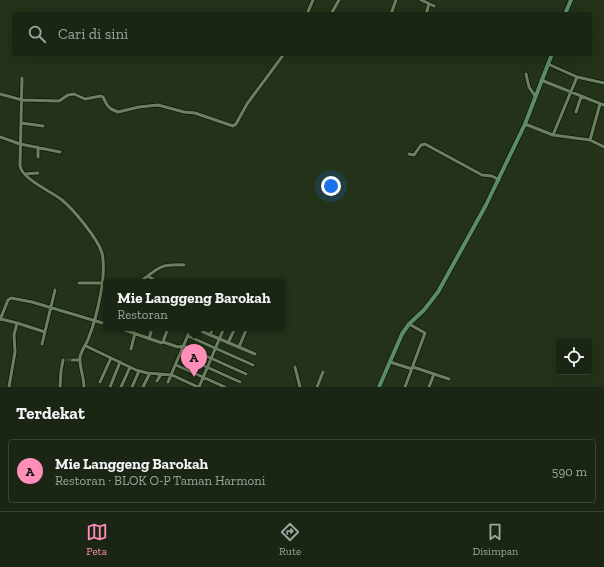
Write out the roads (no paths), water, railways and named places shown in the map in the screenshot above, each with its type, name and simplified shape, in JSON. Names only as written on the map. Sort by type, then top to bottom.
[{"type":"main road","points":[[566,12],[571,0]]},
{"type":"main road","points":[[379,387],[398,341],[409,324],[429,304],[438,292],[476,226],[525,124],[552,56]]},
{"type":"street","points":[[308,12],[313,0]]},
{"type":"street","points":[[332,12],[339,0]]},
{"type":"street","points":[[392,12],[396,0]]},
{"type":"street","points":[[421,0],[434,6]]},
{"type":"street","points":[[427,12],[429,4]]},
{"type":"street","points":[[0,94],[22,100],[59,101],[68,95],[74,94],[85,99],[101,96],[111,109],[118,112],[139,107],[158,105],[184,112],[195,113],[233,126],[236,124],[247,104],[283,56]]},
{"type":"street","points":[[548,64],[577,77],[604,83]]},
{"type":"street","points":[[526,74],[529,87],[535,96]]},
{"type":"street","points":[[553,135],[577,77]]},
{"type":"street","points":[[22,78],[20,168],[24,174],[63,201],[95,238],[101,250],[104,263],[102,283],[94,320],[80,360],[84,387]]},
{"type":"street","points":[[541,80],[604,105]]},
{"type":"street","points":[[576,112],[581,97]]},
{"type":"street","points":[[590,140],[600,104]]},
{"type":"street","points":[[21,123],[43,126]]},
{"type":"street","points":[[525,124],[553,135],[590,140],[604,147]]},
{"type":"street","points":[[0,137],[20,144],[60,152]]},
{"type":"street","points":[[409,154],[414,156],[421,145],[425,144],[482,176],[492,176],[499,180]]},
{"type":"street","points":[[38,147],[38,157]]},
{"type":"street","points":[[24,174],[38,173]]},
{"type":"street","points":[[144,279],[165,265],[184,266]]},
{"type":"street","points":[[148,276],[152,279]]},
{"type":"street","points":[[79,283],[102,283]]},
{"type":"street","points":[[42,344],[55,290]]},
{"type":"street","points":[[45,332],[0,319],[10,298],[51,307],[103,323]]},
{"type":"street","points":[[9,387],[15,352],[14,335],[17,323]]},
{"type":"street","points":[[405,387],[425,334],[409,324]]},
{"type":"street","points":[[128,331],[160,343],[163,342],[178,347],[184,346],[246,374]]},
{"type":"street","points":[[149,339],[151,331]]},
{"type":"street","points":[[163,342],[167,331]]},
{"type":"street","points":[[168,382],[190,331]]},
{"type":"street","points":[[204,331],[255,354]]},
{"type":"street","points":[[210,335],[212,331]]},
{"type":"street","points":[[86,346],[139,371],[172,375],[199,387],[223,331]]},
{"type":"street","points":[[228,343],[234,331]]},
{"type":"street","points":[[239,347],[246,331]]},
{"type":"street","points":[[131,349],[134,333]]},
{"type":"street","points":[[188,336],[254,365]]},
{"type":"street","points":[[180,355],[240,382]]},
{"type":"street","points":[[100,382],[111,358]]},
{"type":"street","points":[[60,387],[63,360]]},
{"type":"street","points":[[72,360],[80,360]]},
{"type":"street","points":[[110,387],[120,362]]},
{"type":"street","points":[[390,362],[449,379]]},
{"type":"street","points":[[176,365],[225,387]]},
{"type":"street","points":[[121,387],[130,367]]},
{"type":"street","points":[[295,367],[300,387]]},
{"type":"street","points":[[132,387],[139,371]]},
{"type":"street","points":[[317,387],[322,372]]},
{"type":"street","points":[[143,387],[150,373]]},
{"type":"street","points":[[157,381],[161,374]]},
{"type":"street","points":[[429,387],[434,374]]},
{"type":"tunnel","points":[[63,360],[72,360]]},
{"type":"place","name":"Mie Langgeng Barokah","points":[[194,377]]}]
